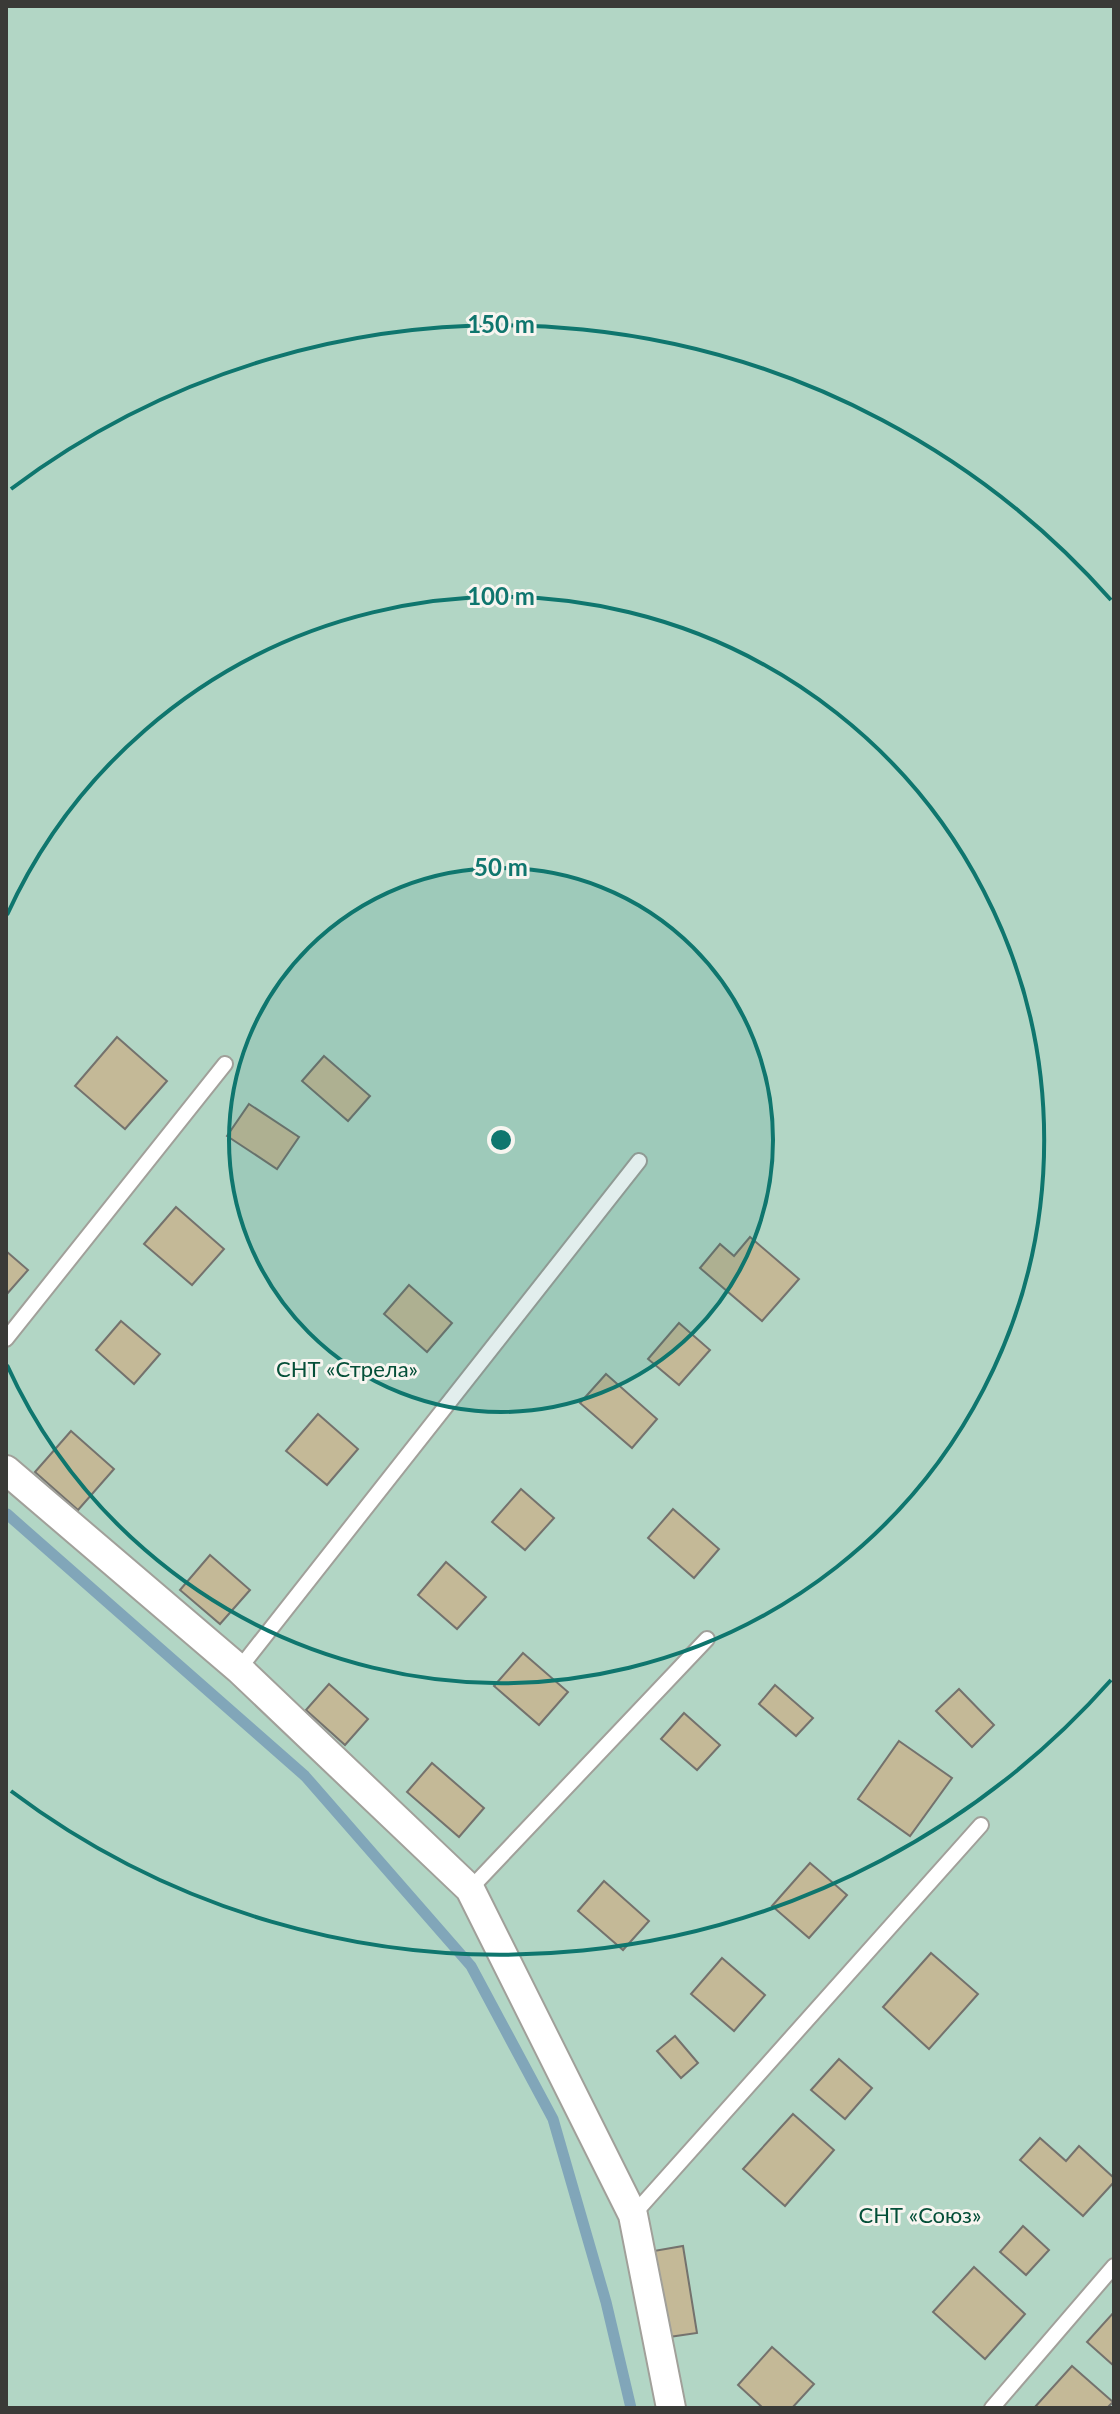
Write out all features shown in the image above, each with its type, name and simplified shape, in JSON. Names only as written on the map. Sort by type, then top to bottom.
[{"type":"street","points":[[6,1470],[239,1669],[470,1889],[633,2215],[671,2408]]},
{"type":"lane","points":[[6,1339],[225,1064]]},
{"type":"lane","points":[[239,1669],[639,1161]]},
{"type":"lane","points":[[470,1889],[707,1639]]},
{"type":"lane","points":[[633,2215],[981,1825]]},
{"type":"lane","points":[[992,2408],[1114,2266]]},
{"type":"green space","points":[[6,6],[1114,6],[1114,2408],[6,2408]]},
{"type":"building","points":[[117,1037],[167,1081],[125,1129],[75,1086]]},
{"type":"building","points":[[324,1056],[370,1096],[348,1121],[302,1081]]},
{"type":"building","points":[[249,1104],[299,1137],[277,1169],[227,1136]]},
{"type":"building","points":[[176,1207],[224,1249],[192,1285],[144,1244]]},
{"type":"building","points":[[750,1237],[799,1279],[762,1321],[700,1268],[720,1244],[734,1256]]},
{"type":"building","points":[[6,1251],[28,1270],[6,1295]]},
{"type":"building","points":[[409,1285],[452,1323],[427,1352],[384,1314]]},
{"type":"building","points":[[121,1321],[160,1354],[134,1384],[96,1350]]},
{"type":"building","points":[[679,1323],[710,1350],[679,1385],[648,1359]]},
{"type":"building","points":[[606,1374],[657,1419],[632,1448],[580,1403]]},
{"type":"building","points":[[318,1414],[358,1449],[327,1485],[286,1451]]},
{"type":"building","points":[[71,1431],[114,1469],[78,1510],[35,1472]]},
{"type":"building","points":[[521,1489],[554,1518],[525,1550],[492,1522]]},
{"type":"building","points":[[673,1509],[719,1549],[694,1578],[648,1538]]},
{"type":"building","points":[[210,1555],[250,1590],[220,1624],[180,1590]]},
{"type":"building","points":[[446,1562],[486,1597],[457,1629],[418,1595]]},
{"type":"building","points":[[523,1653],[568,1692],[539,1725],[494,1686]]},
{"type":"building","points":[[329,1684],[368,1719],[345,1745],[306,1710]]},
{"type":"building","points":[[775,1685],[813,1718],[796,1736],[759,1704]]},
{"type":"building","points":[[959,1689],[994,1725],[972,1747],[936,1711]]},
{"type":"building","points":[[684,1713],[720,1745],[697,1770],[661,1739]]},
{"type":"building","points":[[899,1741],[952,1778],[910,1836],[858,1799]]},
{"type":"building","points":[[432,1763],[484,1808],[459,1837],[407,1792]]},
{"type":"building","points":[[810,1863],[847,1895],[809,1938],[772,1906]]},
{"type":"building","points":[[604,1881],[649,1921],[623,1950],[578,1911]]},
{"type":"building","points":[[931,1953],[978,1994],[929,2049],[883,2007]]},
{"type":"building","points":[[722,1958],[765,1995],[734,2031],[691,1994]]},
{"type":"building","points":[[675,2036],[698,2063],[681,2078],[657,2051]]},
{"type":"building","points":[[839,2059],[872,2088],[845,2119],[811,2090]]},
{"type":"building","points":[[793,2114],[834,2150],[785,2206],[743,2169]]},
{"type":"building","points":[[1040,2138],[1066,2161],[1079,2146],[1114,2178],[1114,2182],[1083,2216],[1020,2160]]},
{"type":"building","points":[[1023,2226],[1049,2250],[1026,2275],[1000,2252]]},
{"type":"building","points":[[683,2246],[697,2333],[662,2338],[648,2252]]},
{"type":"building","points":[[974,2267],[1025,2314],[985,2359],[933,2312]]},
{"type":"building","points":[[1114,2312],[1114,2366],[1087,2342]]},
{"type":"building","points":[[772,2347],[814,2384],[792,2408],[763,2408],[738,2385]]},
{"type":"building","points":[[1072,2366],[1113,2402],[1107,2408],[1034,2408]]},
{"type":"waterway","points":[[7,1514],[305,1776],[471,1966],[553,2119],[606,2302],[631,2408]]},
{"type":"park label","name":"СНТ «Стрела»","points":[[347,1368]]},
{"type":"park label","name":"СНТ «Союз»","points":[[920,2214]]}]
